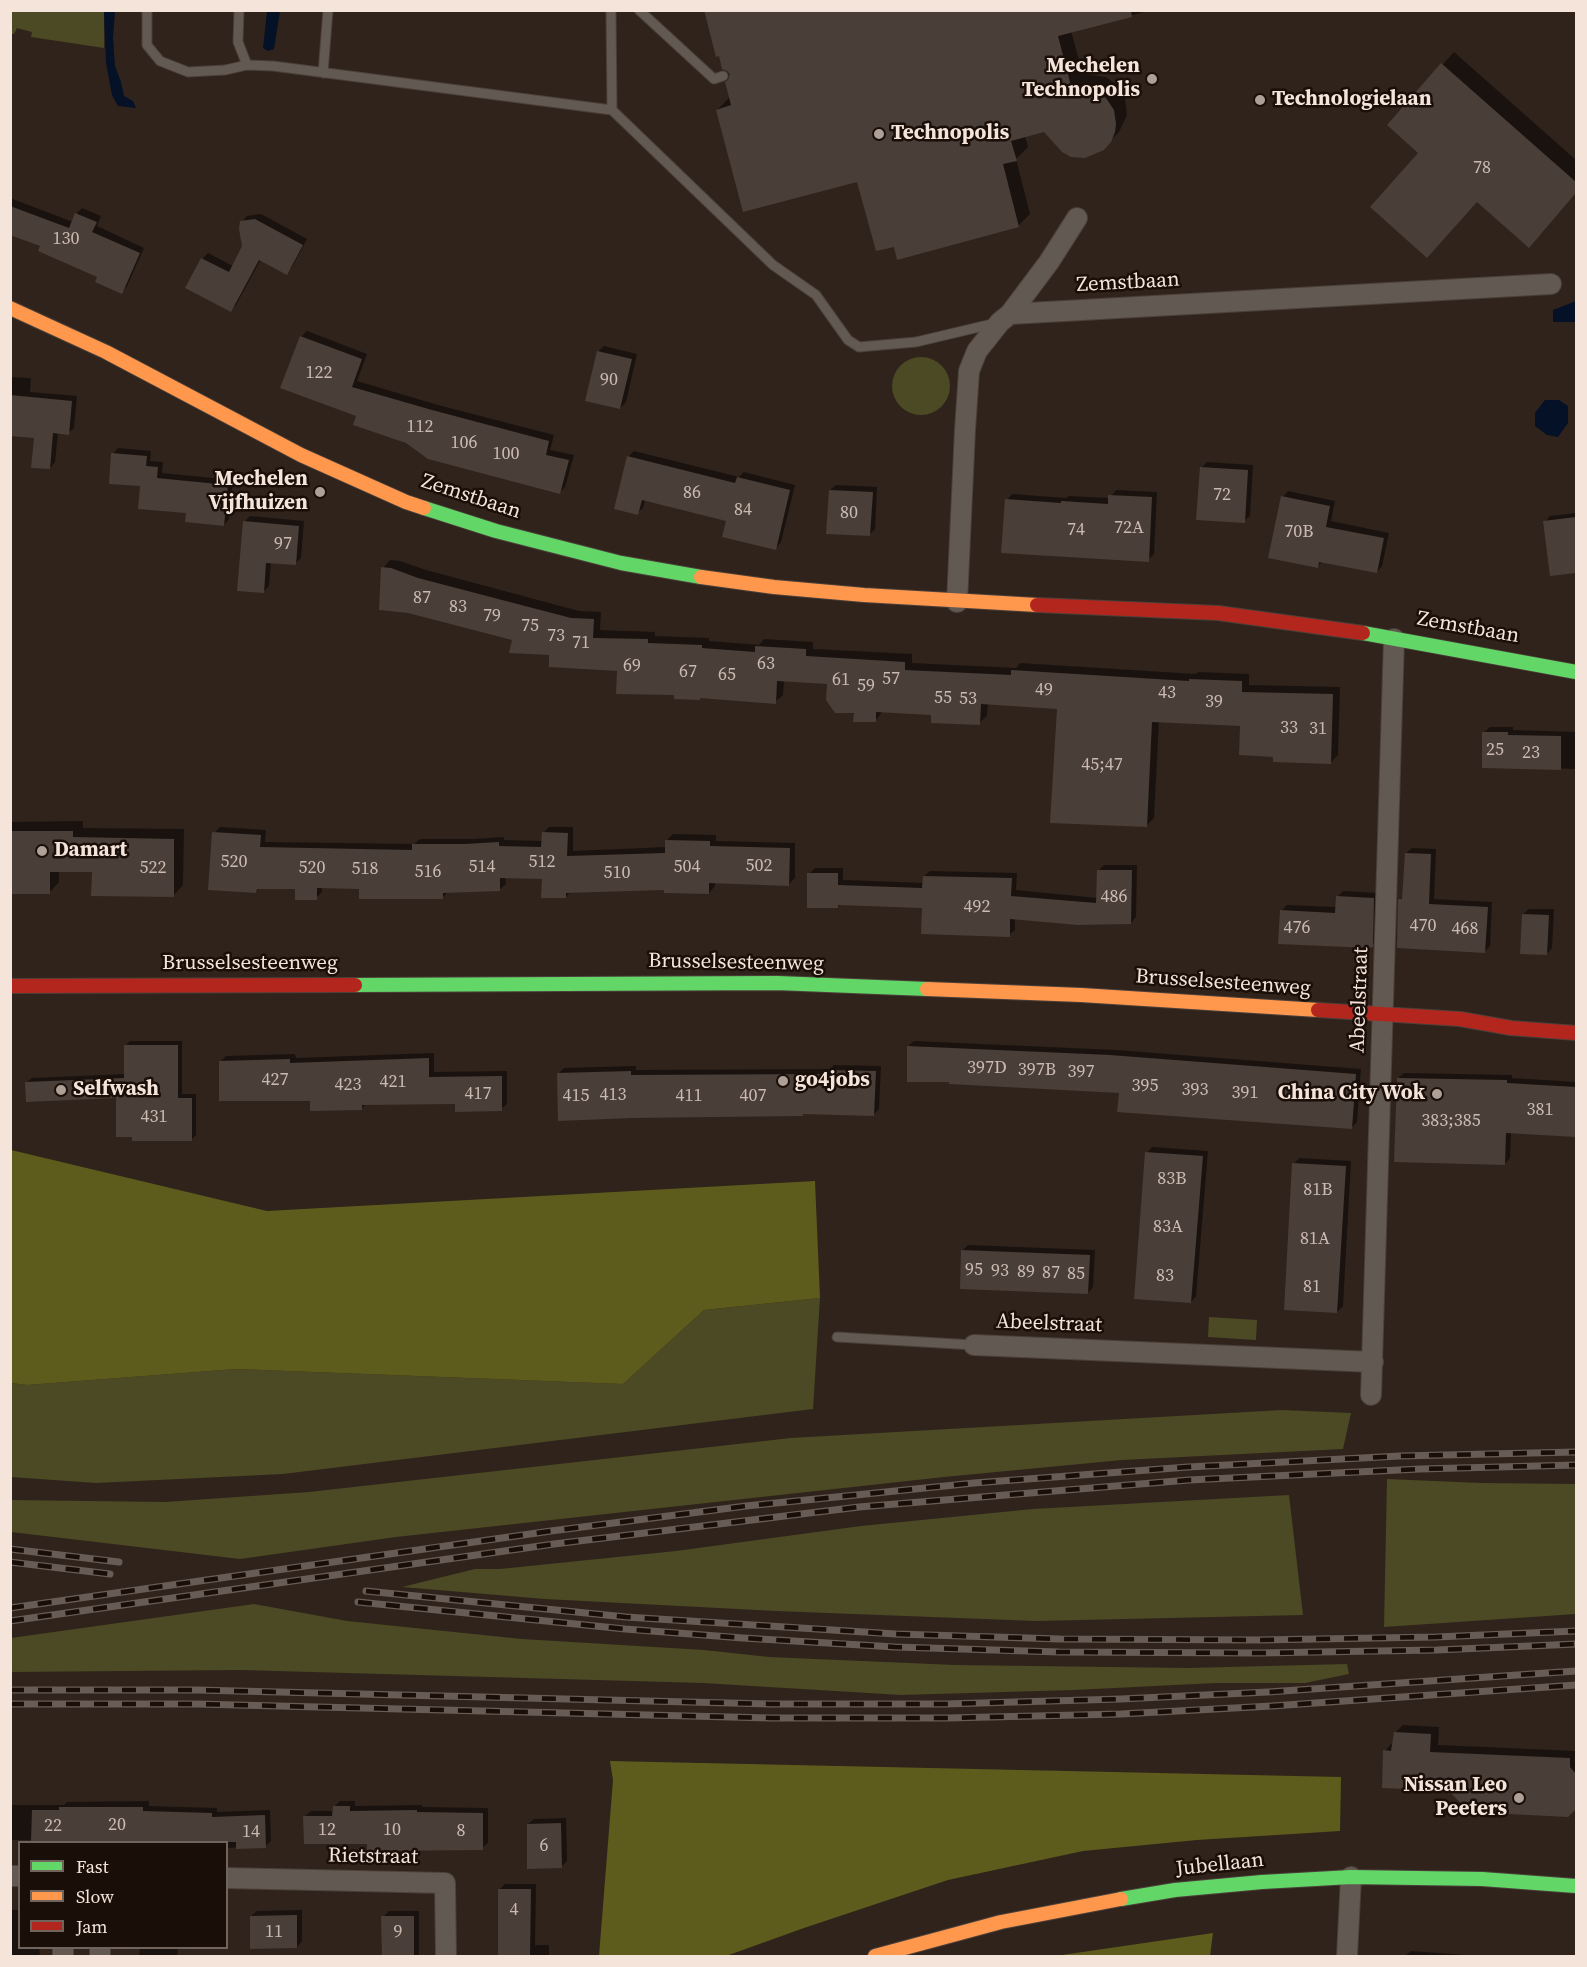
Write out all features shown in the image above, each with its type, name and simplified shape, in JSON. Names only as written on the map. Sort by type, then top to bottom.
[{"type":"main road","name":"Zemstbaan","points":[[10,308],[96,347],[224,416],[388,494],[445,516],[557,548],[669,572],[818,591],[957,602],[1218,613],[1355,631],[1576,672]]},
{"type":"main road","name":"Brusselsesteenweg","points":[[10,986],[777,983],[1081,995],[1460,1019],[1510,1028],[1576,1033]]},
{"type":"main road","name":"Brusselsesteenweg","points":[[1460,1019],[1512,1014]]},
{"type":"main road","name":"Jubellaan","points":[[875,1956],[1001,1922],[1175,1890],[1352,1877],[1482,1879],[1576,1886]]},
{"type":"street","points":[[957,602],[964,430],[969,371],[977,351],[1049,262],[1077,218]]},
{"type":"street","name":"Zemstbaan","points":[[1005,318],[1551,284]]},
{"type":"street","name":"Abeelstraat","points":[[1371,1395],[1394,639]]},
{"type":"street","name":"Abeelstraat","points":[[974,1345],[1372,1362]]},
{"type":"street","points":[[1347,1956],[1352,1877]]},
{"type":"street","name":"Rietstraat","points":[[228,1878],[445,1882],[446,1956]]},
{"type":"lane","points":[[147,10],[147,45],[160,62],[188,72],[225,70],[247,64],[612,110],[773,265],[816,295],[848,340],[860,347],[916,342],[1005,318]]},
{"type":"lane","points":[[239,10],[238,42],[247,64]]},
{"type":"lane","points":[[323,72],[328,10]]},
{"type":"lane","points":[[610,10],[612,110]]},
{"type":"lane","points":[[639,10],[714,79],[723,76]]},
{"type":"lane","points":[[837,1337],[974,1345]]},
{"type":"shaded area","points":[[11,11],[104,11],[104,48],[31,37],[32,32],[17,28],[14,34],[11,34]]},
{"type":"shaded area","points":[[921,357],[937,362],[945,370],[950,386],[945,402],[937,410],[921,415],[905,410],[897,402],[892,386],[897,370],[905,362]]},
{"type":"shaded area","points":[[11,1150],[267,1211],[815,1181],[820,1298],[704,1310],[623,1384],[236,1369],[27,1385],[11,1383]]},
{"type":"shaded area","points":[[820,1298],[813,1409],[283,1474],[96,1483],[11,1477],[10,1383],[27,1385],[236,1369],[623,1384],[704,1310]]},
{"type":"shaded area","points":[[1209,1317],[1257,1320],[1256,1340],[1208,1337]]},
{"type":"shaded area","points":[[1282,1410],[1351,1413],[1343,1449],[1122,1460],[944,1477],[396,1537],[240,1559],[11,1532],[11,1500],[165,1502],[309,1492],[791,1438]]},
{"type":"shaded area","points":[[1387,1479],[1576,1484],[1576,1614],[1384,1627]]},
{"type":"shaded area","points":[[1289,1495],[1303,1615],[1036,1621],[545,1599],[402,1587],[475,1569],[500,1569],[676,1551],[861,1526],[1033,1509]]},
{"type":"shaded area","points":[[254,1604],[347,1621],[522,1639],[704,1650],[769,1657],[955,1665],[1188,1668],[1347,1664],[1349,1674],[1305,1683],[1216,1683],[901,1695],[703,1683],[241,1670],[11,1672],[11,1638]]},
{"type":"shaded area","points":[[610,1761],[1341,1777],[1340,1831],[1197,1840],[1083,1851],[948,1880],[726,1956],[599,1956],[613,1780]]},
{"type":"shaded area","points":[[1213,1933],[1210,1956],[1055,1956]]},
{"type":"water","points":[[104,11],[115,11],[113,38],[115,66],[124,96],[133,101],[136,108],[118,106],[112,95],[106,63]]},
{"type":"water","points":[[267,11],[280,11],[274,49],[268,51],[263,48]]},
{"type":"water","points":[[1576,301],[1576,322],[1553,322],[1553,310]]},
{"type":"water","points":[[1545,400],[1559,400],[1568,406],[1568,423],[1558,437],[1547,435],[1535,426],[1535,413]]},
{"type":"building","name":"Technopolis","points":[[704,10],[1131,10],[1132,17],[1058,36],[1071,86],[1090,87],[1106,98],[1114,110],[1115,132],[1111,142],[1104,150],[1085,158],[1071,157],[1062,152],[1044,132],[1011,141],[1017,161],[1003,164],[1019,227],[897,260],[894,247],[876,251],[857,182],[743,212],[716,110],[731,105],[725,82],[730,74],[722,69],[719,56],[716,57]]},
{"type":"building","points":[[1441,63],[1576,182],[1576,193],[1529,248],[1477,202],[1427,258],[1370,207],[1418,153],[1387,125]]},
{"type":"building","points":[[10,206],[69,228],[75,213],[97,222],[92,232],[140,253],[122,294],[95,282],[97,277],[38,251],[40,246],[10,235]]},
{"type":"building","points":[[255,219],[303,245],[287,275],[259,260],[231,312],[185,288],[201,258],[229,272],[242,246],[240,221]]},
{"type":"building","points":[[300,336],[362,359],[352,387],[549,441],[546,455],[569,460],[560,494],[428,459],[406,443],[353,425],[356,416],[280,388]]},
{"type":"building","points":[[597,351],[632,359],[620,409],[585,401]]},
{"type":"building","points":[[10,395],[72,401],[69,435],[53,433],[50,469],[31,468],[34,438],[10,436]]},
{"type":"building","points":[[111,453],[147,456],[146,466],[158,467],[157,478],[228,485],[224,526],[185,522],[186,513],[138,509],[140,486],[109,484]]},
{"type":"building","points":[[627,456],[735,483],[737,477],[790,490],[776,550],[722,537],[726,521],[642,500],[638,515],[614,509]]},
{"type":"building","points":[[1200,467],[1248,470],[1245,523],[1196,520]]},
{"type":"building","points":[[829,490],[873,492],[870,536],[826,534]]},
{"type":"building","points":[[1108,495],[1152,497],[1149,562],[1001,553],[1005,499],[1108,504]]},
{"type":"building","points":[[1281,496],[1330,506],[1326,527],[1384,538],[1377,573],[1319,562],[1318,568],[1268,558]]},
{"type":"building","points":[[1576,517],[1576,573],[1550,576],[1543,521]]},
{"type":"building","points":[[243,521],[299,526],[296,565],[266,563],[264,593],[237,591]]},
{"type":"building","points":[[381,567],[571,618],[594,619],[593,638],[648,639],[648,643],[702,645],[702,648],[755,652],[755,646],[806,649],[806,656],[905,662],[905,670],[1011,675],[1011,670],[1189,681],[1189,679],[1242,681],[1242,692],[1333,694],[1331,764],[1273,762],[1273,757],[1239,755],[1240,726],[1152,722],[1147,827],[1050,823],[1057,709],[981,704],[980,725],[931,723],[931,715],[876,712],[876,722],[853,722],[854,713],[835,713],[826,700],[827,684],[777,681],[776,704],[700,698],[700,700],[674,699],[674,695],[616,694],[617,671],[549,667],[549,655],[509,653],[512,640],[408,613],[379,610]]},
{"type":"building","points":[[1482,732],[1561,736],[1561,770],[1482,768]]},
{"type":"building","points":[[10,831],[73,831],[73,837],[174,839],[174,897],[91,896],[92,872],[50,872],[50,894],[10,894]]},
{"type":"building","points":[[212,832],[261,835],[260,847],[412,850],[412,844],[499,842],[499,846],[541,847],[542,832],[568,833],[567,856],[665,853],[665,840],[710,841],[710,846],[790,848],[789,886],[709,883],[709,894],[664,893],[664,890],[566,893],[566,898],[541,898],[542,879],[500,878],[500,891],[443,893],[443,899],[359,899],[359,889],[317,888],[317,900],[295,900],[295,889],[257,889],[256,893],[208,890]]},
{"type":"building","points":[[1405,853],[1431,854],[1429,904],[1488,907],[1485,953],[1397,948],[1398,899],[1402,899]]},
{"type":"building","points":[[1097,870],[1132,870],[1131,924],[1078,925],[1010,919],[1010,937],[921,934],[922,908],[838,905],[838,908],[807,908],[807,873],[838,873],[838,885],[922,888],[923,876],[1012,878],[1011,896],[1096,903]]},
{"type":"building","points":[[1336,896],[1374,898],[1373,947],[1278,944],[1280,910],[1335,913]]},
{"type":"building","points":[[1522,914],[1549,915],[1547,955],[1520,954]]},
{"type":"building","points":[[124,1045],[178,1045],[178,1098],[192,1098],[192,1141],[132,1141],[132,1137],[116,1137],[116,1098],[26,1102],[25,1082],[124,1078]]},
{"type":"building","points":[[907,1046],[1110,1055],[1356,1074],[1352,1129],[1117,1112],[1119,1093],[949,1084],[949,1082],[907,1082]]},
{"type":"building","points":[[429,1058],[429,1077],[502,1076],[502,1111],[455,1112],[455,1104],[362,1105],[362,1110],[310,1111],[310,1101],[219,1101],[219,1061],[290,1059],[290,1063]]},
{"type":"building","points":[[827,1070],[876,1071],[874,1116],[803,1114],[803,1116],[558,1121],[557,1073],[631,1071],[631,1075],[827,1074]]},
{"type":"building","points":[[1397,1078],[1507,1080],[1507,1083],[1576,1087],[1576,1137],[1506,1133],[1505,1165],[1394,1162]]},
{"type":"building","points":[[1145,1152],[1203,1156],[1191,1303],[1134,1299]]},
{"type":"building","points":[[1292,1163],[1346,1166],[1337,1313],[1284,1310]]},
{"type":"building","points":[[961,1250],[1090,1255],[1088,1294],[960,1289]]},
{"type":"building","points":[[1394,1732],[1431,1734],[1430,1752],[1570,1758],[1570,1767],[1576,1774],[1576,1809],[1568,1817],[1469,1812],[1449,1791],[1382,1788],[1383,1750],[1391,1751]]},
{"type":"building","points":[[333,1806],[350,1806],[350,1811],[417,1810],[417,1812],[483,1813],[483,1850],[367,1851],[367,1844],[304,1844],[303,1816],[332,1816]]},
{"type":"building","points":[[59,1807],[143,1807],[143,1811],[212,1813],[212,1817],[265,1815],[266,1848],[236,1849],[236,1842],[228,1841],[31,1841],[32,1810],[59,1810]]},
{"type":"building","points":[[561,1823],[562,1868],[527,1869],[527,1824]]},
{"type":"building","points":[[498,1889],[531,1889],[530,1956],[498,1956]]},
{"type":"building","points":[[297,1915],[297,1948],[250,1949],[250,1916]]},
{"type":"building","points":[[381,1916],[414,1916],[414,1956],[382,1956]]},
{"type":"railway","points":[[10,1608],[551,1531],[746,1506],[974,1483],[1188,1467],[1400,1456],[1576,1452]]},
{"type":"railway","points":[[10,1621],[554,1544],[859,1507],[1189,1480],[1420,1469],[1576,1465]]},
{"type":"railway","points":[[10,1549],[119,1562]]},
{"type":"railway","points":[[10,1562],[110,1574]]},
{"type":"railway","points":[[366,1591],[626,1617],[896,1634],[1060,1639],[1258,1640],[1436,1637],[1576,1631]]},
{"type":"railway","points":[[358,1602],[625,1629],[895,1647],[1059,1652],[1259,1653],[1437,1650],[1576,1644]]},
{"type":"railway","points":[[10,1690],[196,1690],[771,1704],[945,1704],[1268,1692],[1576,1671]]},
{"type":"railway","points":[[10,1704],[196,1704],[771,1718],[947,1718],[1121,1714],[1576,1685]]},
{"type":"traffic: fast","points":[[424,508],[496,531],[621,563],[701,577]]},
{"type":"traffic: fast","points":[[1363,633],[1576,672]]},
{"type":"traffic: fast","points":[[355,985],[777,983],[927,989]]},
{"type":"traffic: fast","points":[[1121,1899],[1175,1890],[1351,1877],[1482,1879],[1576,1886]]},
{"type":"traffic: slow","points":[[10,308],[106,352],[301,455],[424,508]]},
{"type":"traffic: slow","points":[[701,577],[774,587],[864,595],[1037,605]]},
{"type":"traffic: slow","points":[[927,989],[1081,995],[1318,1010]]},
{"type":"traffic: slow","points":[[875,1956],[1001,1922],[1121,1899]]},
{"type":"traffic: jam","points":[[1037,605],[1218,613],[1363,633]]},
{"type":"traffic: jam","points":[[10,986],[355,985]]},
{"type":"traffic: jam","points":[[1318,1010],[1460,1019],[1511,1028],[1576,1033]]},
{"type":"place","name":"Mechelen Technopolis","points":[[1152,79]]},
{"type":"place","name":"Technologielaan","points":[[1260,100]]},
{"type":"place","name":"Technopolis","points":[[879,134]]},
{"type":"place","name":"Mechelen Vijfhuizen","points":[[320,492]]},
{"type":"place","name":"Damart","points":[[42,851]]},
{"type":"place","name":"go4jobs","points":[[783,1081]]},
{"type":"place","name":"Selfwash","points":[[61,1090]]},
{"type":"place","name":"China City Wok","points":[[1437,1094]]},
{"type":"place","name":"Nissan Leo Peeters","points":[[1519,1798]]}]
